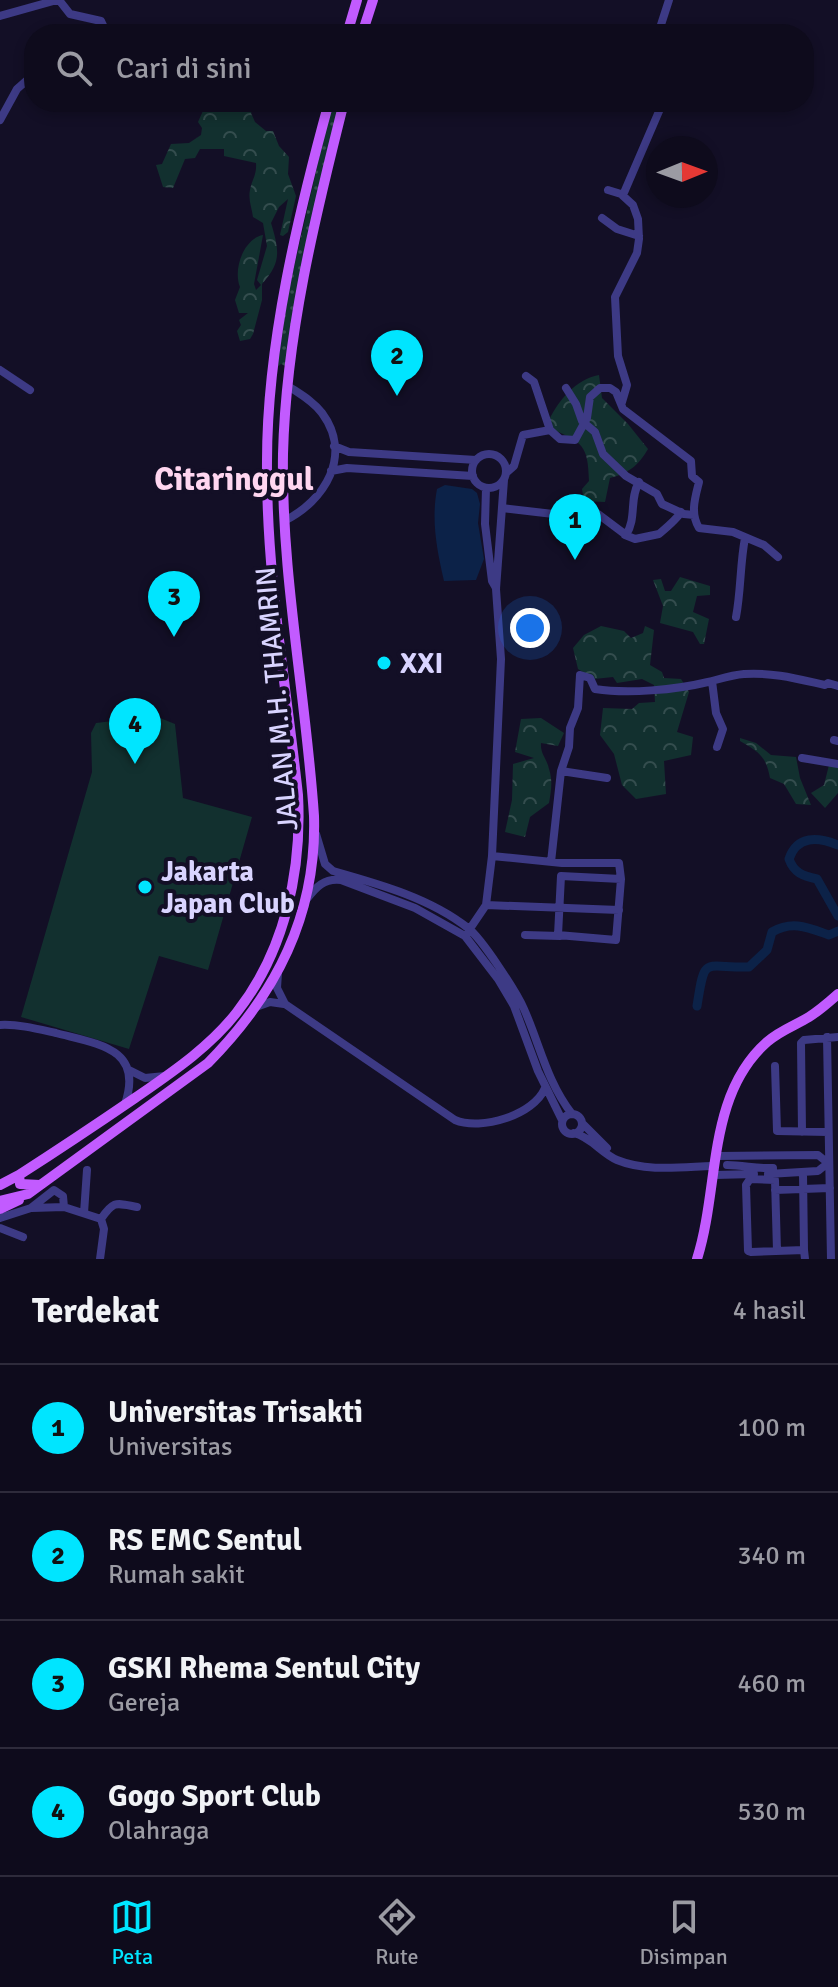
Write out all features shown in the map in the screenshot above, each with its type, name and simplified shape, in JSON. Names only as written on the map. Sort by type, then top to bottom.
[{"type":"main road","points":[[350,24],[357,0]]},
{"type":"main road","points":[[365,24],[373,0]]},
{"type":"main road","name":"JALAN M.H. THAMRIN","points":[[0,1201],[22,1196],[40,1185],[208,1063],[242,1016],[277,939],[295,876],[298,795],[269,536],[267,459],[279,327],[314,156],[326,112]]},
{"type":"main road","name":"JALAN M.H. THAMRIN","points":[[0,1185],[168,1075],[256,1007],[278,973],[291,945],[310,878],[315,829],[284,521],[286,401],[307,265],[342,112]]},
{"type":"main road","points":[[272,387],[277,370],[282,368],[286,401]]},
{"type":"main road","points":[[297,862],[306,866],[313,861]]},
{"type":"main road","points":[[295,876],[300,873],[310,878]]},
{"type":"main road","points":[[697,1259],[727,1102],[754,1057],[769,1040],[812,1015],[838,994]]},
{"type":"main road","points":[[19,1175],[20,1184],[40,1185]]},
{"type":"main road","points":[[0,1185],[14,1188],[22,1196],[0,1209]]},
{"type":"street","points":[[0,16],[58,0],[70,14],[101,21],[102,24]]},
{"type":"street","points":[[661,24],[669,0]]},
{"type":"street","points":[[0,120],[17,89],[24,83]]},
{"type":"street","points":[[623,195],[659,112]]},
{"type":"street","points":[[608,190],[623,195],[636,212],[639,236],[637,253],[615,297],[618,356],[627,385],[622,401],[643,426],[691,461],[692,476],[699,482],[694,502],[694,515],[699,528],[733,532],[764,545],[778,557]]},
{"type":"street","points":[[602,218],[617,229],[639,236]]},
{"type":"street","points":[[0,370],[30,390]]},
{"type":"street","points":[[526,376],[534,382],[550,430],[560,439],[571,441],[579,437],[590,397],[604,387],[615,390],[621,407],[629,412]]},
{"type":"street","points":[[284,521],[303,512],[319,497],[331,471],[334,446],[324,415],[306,397],[288,386]]},
{"type":"street","points":[[566,388],[584,424],[595,432],[603,454],[626,476],[657,494],[662,504],[694,515]]},
{"type":"street","points":[[467,933],[486,905],[492,856],[501,659],[496,589],[505,477],[504,463],[496,455],[486,454],[473,466],[476,483],[486,488],[496,487],[505,477],[514,466],[523,435],[550,430]]},
{"type":"street","points":[[334,446],[349,452],[476,460]]},
{"type":"street","points":[[347,468],[349,452]]},
{"type":"street","points":[[331,471],[347,468],[473,476]]},
{"type":"street","points":[[625,535],[633,519],[633,495],[639,482]]},
{"type":"street","points":[[486,488],[485,524],[492,581],[496,589]]},
{"type":"street","points":[[502,508],[579,517],[598,514],[635,539],[660,533],[681,512]]},
{"type":"street","points":[[736,617],[745,538]]},
{"type":"street","points":[[551,862],[561,771],[569,747],[570,728],[578,708],[580,675],[590,678],[595,689],[609,691],[673,688],[720,677],[769,674],[838,686]]},
{"type":"street","points":[[712,681],[716,713],[723,729],[717,747]]},
{"type":"street","points":[[802,758],[838,764]]},
{"type":"street","points":[[561,771],[607,778]]},
{"type":"street","points":[[315,829],[325,864],[333,871],[386,886],[467,933],[507,980],[523,1006],[552,1084],[572,1114],[578,1116],[604,1145],[643,1166]]},
{"type":"street","points":[[492,856],[562,863],[619,863],[621,879],[617,938],[614,941],[525,935]]},
{"type":"street","points":[[560,936],[557,933],[562,863]]},
{"type":"street","points":[[561,876],[621,879]]},
{"type":"street","points":[[305,900],[319,885],[333,879],[426,909]]},
{"type":"street","points":[[486,905],[619,910]]},
{"type":"street","points":[[467,933],[514,1006],[545,1088],[562,1120],[563,1129],[589,1139],[616,1160],[643,1166],[715,1166],[793,1155],[818,1155],[833,1163]]},
{"type":"street","points":[[278,973],[277,988],[285,1004]]},
{"type":"street","points":[[256,1007],[270,1002],[285,1004],[462,1123],[477,1125],[521,1112],[537,1103],[545,1088]]},
{"type":"street","points":[[0,1025],[45,1030],[96,1043],[118,1054],[128,1069],[131,1087],[125,1104]]},
{"type":"street","points":[[827,1037],[828,1132],[833,1163],[830,1188],[831,1259]]},
{"type":"street","points":[[802,1132],[801,1043],[804,1040],[838,1037]]},
{"type":"street","points":[[775,1066],[777,1131],[828,1132]]},
{"type":"street","points":[[128,1069],[145,1078],[168,1075]]},
{"type":"street","points":[[562,1120],[572,1114]]},
{"type":"street","points":[[574,1133],[582,1123]]},
{"type":"street","points":[[746,1165],[755,1160],[793,1155]]},
{"type":"street","points":[[777,1251],[772,1178],[750,1179],[746,1183],[748,1251],[804,1255],[803,1189],[797,1173],[801,1164],[793,1155]]},
{"type":"street","points":[[715,1166],[797,1173],[818,1171],[833,1163]]},
{"type":"street","points":[[727,1165],[746,1165],[755,1169],[786,1168],[797,1173]]},
{"type":"street","points":[[84,1213],[87,1170]]},
{"type":"street","points":[[775,1190],[830,1188]]},
{"type":"street","points":[[31,1208],[54,1190],[63,1196],[64,1207]]},
{"type":"street","points":[[101,1219],[113,1204],[137,1207]]},
{"type":"street","points":[[0,1218],[31,1208],[64,1207],[101,1219]]},
{"type":"street","points":[[100,1259],[104,1229],[101,1219]]},
{"type":"street","points":[[0,1228],[23,1237]]},
{"type":"green space","points":[[202,112],[252,112],[255,122],[266,131],[273,131],[279,146],[289,157],[288,174],[296,196],[288,232],[280,235],[288,199],[279,207],[271,223],[277,248],[276,262],[262,284],[262,300],[250,339],[240,341],[237,331],[241,325],[239,320],[248,313],[239,313],[235,300],[240,287],[239,264],[245,249],[250,242],[263,235],[254,284],[256,290],[261,285],[257,280],[267,246],[263,223],[253,217],[250,201],[256,163],[224,156],[224,149],[200,149],[195,158],[185,159],[173,188],[163,187],[156,165],[162,164],[171,144],[189,143],[201,135],[202,128],[198,122]]},
{"type":"green space","points":[[330,112],[339,112],[287,367],[281,364],[277,367],[289,289]]},
{"type":"green space","points":[[599,375],[602,398],[648,449],[632,468],[610,478],[605,502],[584,501],[582,489],[589,481],[585,452],[577,442],[552,429],[549,420],[569,392],[583,381]]},
{"type":"green space","points":[[680,577],[710,586],[710,595],[697,596],[693,612],[709,619],[704,644],[700,644],[693,632],[660,623],[663,606],[653,580],[661,579],[665,591],[671,591]]},
{"type":"green space","points":[[601,626],[624,631],[631,638],[643,633],[645,626],[654,630],[650,665],[662,672],[664,678],[681,679],[689,692],[677,732],[693,737],[691,755],[664,761],[666,794],[636,799],[622,785],[614,754],[600,735],[603,708],[632,709],[639,703],[655,702],[654,685],[642,679],[617,683],[613,677],[594,679],[578,669],[573,648],[584,635]]},
{"type":"green space","name":"Jakarta Japan Club","points":[[155,716],[175,724],[183,798],[252,817],[208,970],[159,956],[129,1049],[21,1017],[92,772],[91,733],[96,723]]},
{"type":"green space","points":[[541,718],[564,733],[558,746],[541,743],[551,778],[549,803],[530,817],[525,837],[505,832],[512,800],[513,764],[534,758],[515,752],[521,719]]},
{"type":"green space","points":[[740,738],[756,743],[771,755],[796,757],[800,778],[811,805],[796,804],[784,784],[770,778],[761,755]]},
{"type":"green space","points":[[829,765],[838,767],[838,793],[825,808],[811,793],[824,785]]},
{"type":"water","points":[[445,485],[472,489],[477,493],[484,559],[476,580],[444,581],[437,547],[435,513],[437,489]]},
{"type":"waterway","points":[[838,845],[809,840],[797,846],[789,859],[800,873],[817,879],[838,916]]},
{"type":"waterway","points":[[697,1006],[702,978],[709,967],[749,967],[767,950],[772,932],[787,926],[808,928],[829,935],[838,931]]},
{"type":"place","name":"RS EMC Sentul","points":[[397,396]]},
{"type":"place","name":"Universitas Trisakti","points":[[575,560]]},
{"type":"place","name":"GSKI Rhema Sentul City","points":[[174,637]]},
{"type":"place","name":"XXI","points":[[384,663]]},
{"type":"place","name":"Gogo Sport Club","points":[[135,764]]},
{"type":"place","name":"Jakarta Japan Club","points":[[145,887]]},
{"type":"district","name":"Citaringgul","points":[[234,479]]}]
